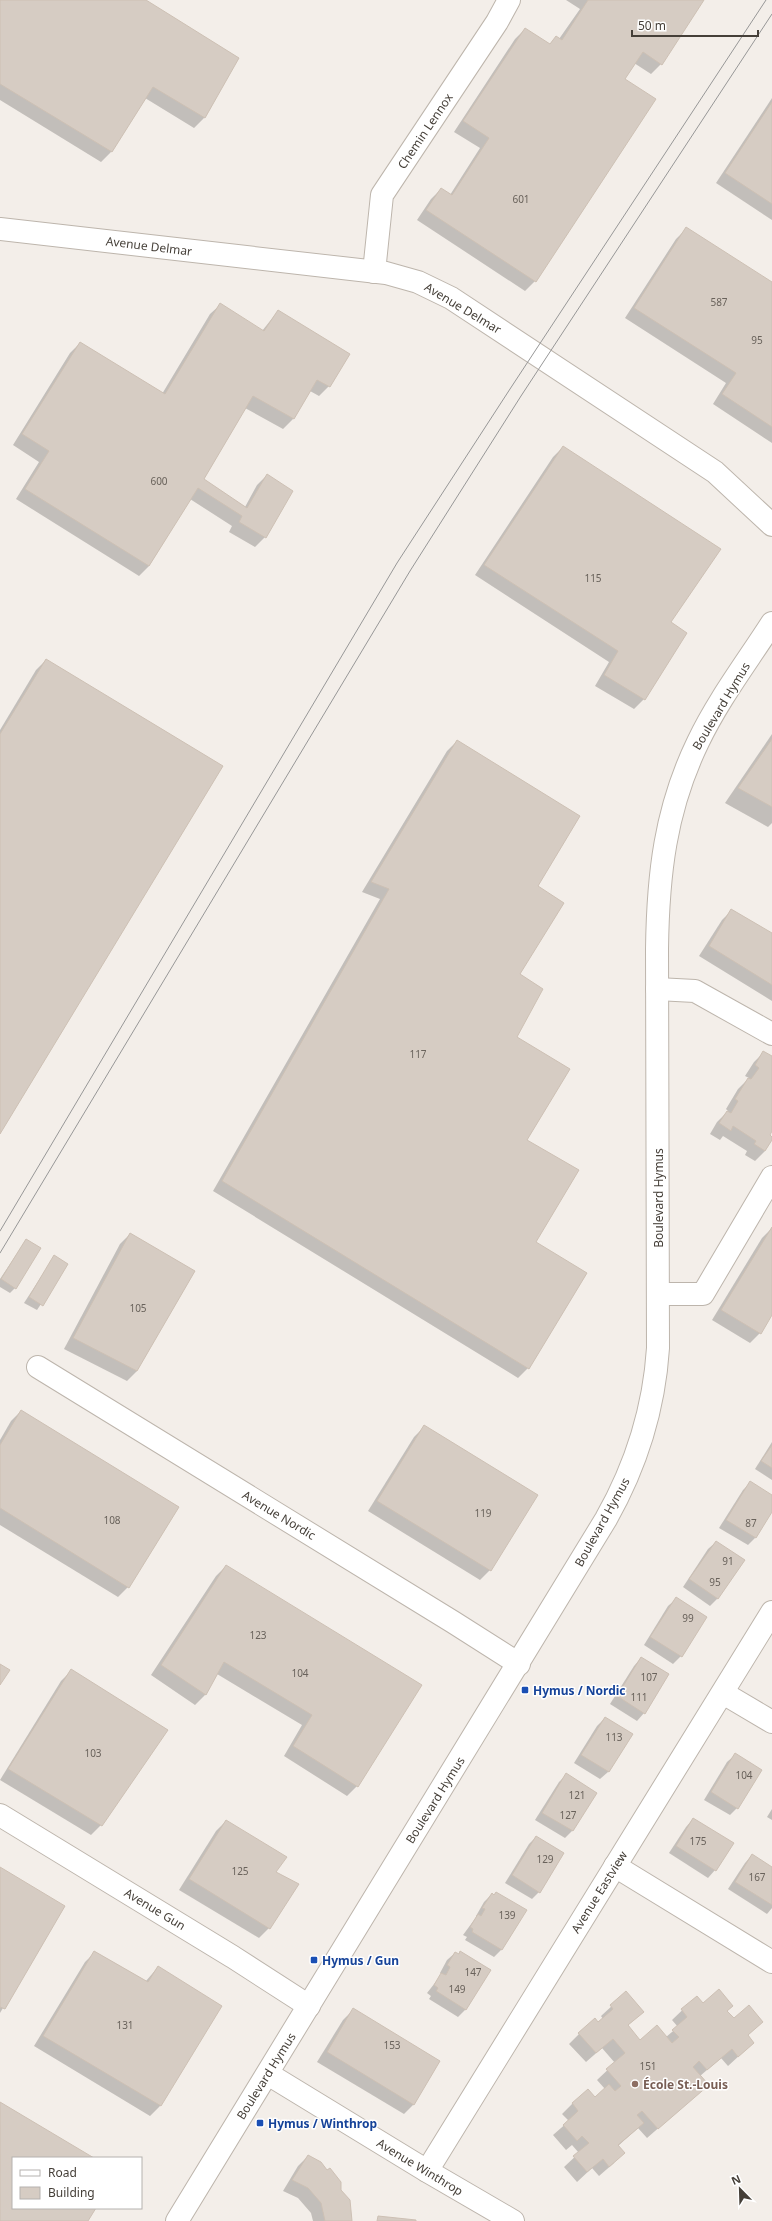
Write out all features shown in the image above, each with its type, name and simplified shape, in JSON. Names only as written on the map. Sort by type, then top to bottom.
[{"type":"street","name":"Chemin Lennox","points":[[374,272],[382,195],[497,22],[509,0]]},
{"type":"street","name":"Avenue Delmar","points":[[0,229],[374,272],[396,275],[418,282],[451,298],[715,472],[772,525]]},
{"type":"street","name":"Boulevard Hymus","points":[[177,2221],[519,1664],[621,1493],[634,1462],[645,1429],[655,1380],[658,1348],[657,990],[660,876],[667,830],[678,791],[701,737],[772,623]]},
{"type":"street","points":[[657,990],[695,991],[772,1034]]},
{"type":"street","points":[[659,1294],[703,1294],[772,1177]]},
{"type":"street","name":"Avenue Nordic","points":[[38,1367],[519,1664]]},
{"type":"street","name":"Avenue Eastview","points":[[427,2171],[772,1612]]},
{"type":"street","points":[[723,1693],[772,1722]]},
{"type":"street","name":"Avenue Gun","points":[[0,1815],[233,1957],[309,2006]]},
{"type":"street","points":[[615,1866],[772,1962]]},
{"type":"street","name":"Avenue Winthrop","points":[[268,2074],[427,2171],[513,2221]]},
{"type":"building","points":[[0,0],[146,0],[239,58],[205,118],[153,87],[112,152],[0,84]]},
{"type":"building","points":[[588,0],[704,0],[662,65],[643,52],[625,79],[656,99],[536,282],[426,210],[441,188],[452,195],[489,138],[463,121],[525,28],[550,44],[556,36],[562,40]]},
{"type":"building","points":[[772,102],[772,204],[725,173]]},
{"type":"building","points":[[686,227],[772,282],[772,427],[722,394],[736,373],[634,308]]},
{"type":"building","points":[[220,303],[264,331],[278,310],[350,354],[330,387],[317,380],[294,419],[253,396],[204,479],[247,508],[267,474],[293,491],[266,538],[239,522],[242,516],[198,488],[149,566],[25,489],[49,451],[22,434],[80,342],[165,394]]},
{"type":"building","points":[[563,446],[721,549],[671,622],[687,633],[645,700],[604,675],[618,651],[484,565]]},
{"type":"building","points":[[46,659],[223,766],[0,1134],[0,734]]},
{"type":"building","points":[[772,739],[772,807],[738,788]]},
{"type":"building","points":[[457,740],[580,816],[538,886],[564,903],[520,974],[543,989],[517,1037],[570,1069],[527,1140],[579,1170],[536,1242],[587,1273],[529,1369],[222,1181],[389,889],[371,882]]},
{"type":"building","points":[[731,909],[772,933],[772,985],[709,946]]},
{"type":"building","points":[[763,1051],[772,1056],[772,1131],[770,1135],[772,1140],[765,1151],[754,1144],[756,1141],[733,1126],[731,1131],[719,1123],[727,1111],[731,1113],[738,1101],[735,1099],[748,1078],[751,1079],[759,1068],[755,1065]]},
{"type":"building","points":[[772,1227],[772,1315],[761,1334],[721,1310]]},
{"type":"building","points":[[130,1233],[195,1271],[137,1371],[73,1338]]},
{"type":"building","points":[[26,1239],[41,1248],[16,1289],[1,1279]]},
{"type":"building","points":[[54,1255],[68,1264],[43,1306],[29,1297]]},
{"type":"building","points":[[21,1410],[179,1507],[129,1588],[0,1508],[0,1445]]},
{"type":"building","points":[[424,1425],[538,1495],[491,1571],[377,1501]]},
{"type":"building","points":[[772,1445],[772,1468],[761,1461]]},
{"type":"building","points":[[750,1481],[772,1495],[772,1512],[756,1538],[726,1520]]},
{"type":"building","points":[[716,1541],[745,1560],[718,1599],[689,1579]]},
{"type":"building","points":[[226,1565],[422,1685],[358,1787],[293,1746],[312,1715],[224,1662],[206,1695],[161,1665]]},
{"type":"building","points":[[676,1597],[707,1617],[682,1657],[650,1637]]},
{"type":"building","points":[[641,1657],[669,1674],[645,1714],[617,1696]]},
{"type":"building","points":[[0,1664],[10,1670],[0,1685]]},
{"type":"building","points":[[71,1669],[168,1730],[102,1826],[8,1769]]},
{"type":"building","points":[[605,1717],[633,1734],[609,1772],[581,1755]]},
{"type":"building","points":[[735,1753],[762,1770],[738,1809],[711,1792]]},
{"type":"building","points":[[566,1773],[597,1793],[573,1831],[542,1813]]},
{"type":"building","points":[[693,1818],[734,1843],[716,1871],[676,1846]]},
{"type":"building","points":[[226,1820],[287,1857],[276,1872],[299,1884],[270,1929],[189,1879]]},
{"type":"building","points":[[536,1836],[564,1853],[540,1893],[512,1875]]},
{"type":"building","points":[[752,1854],[772,1867],[772,1905],[735,1882]]},
{"type":"building","points":[[0,1867],[65,1906],[5,2009],[0,2007]]},
{"type":"building","points":[[496,1892],[527,1910],[502,1950],[472,1932],[473,1929],[470,1927],[478,1914],[481,1916],[485,1909],[482,1908],[492,1893],[494,1895]]},
{"type":"building","points":[[94,1951],[148,1982],[158,1966],[222,2006],[161,2106],[43,2036]]},
{"type":"building","points":[[460,1951],[491,1970],[466,2010],[436,1991],[438,1988],[434,1985],[441,1973],[446,1975],[450,1967],[447,1965],[455,1952],[459,1954]]},
{"type":"building","points":[[719,1989],[733,2006],[727,2011],[734,2018],[749,2005],[763,2022],[748,2035],[754,2043],[738,2057],[732,2049],[707,2070],[699,2061],[693,2067],[709,2085],[658,2129],[642,2111],[637,2115],[644,2123],[618,2145],[625,2153],[609,2167],[603,2159],[587,2172],[573,2156],[589,2143],[582,2136],[577,2141],[563,2125],[578,2111],[572,2103],[588,2089],[595,2097],[609,2084],[615,2091],[621,2086],[606,2069],[625,2053],[613,2039],[596,2053],[578,2033],[595,2018],[598,2022],[613,2009],[610,2005],[626,1991],[644,2012],[628,2025],[640,2040],[657,2025],[672,2043],[679,2037],[672,2030],[687,2017],[681,2009],[697,1996],[703,2003]]},
{"type":"building","points":[[353,2008],[440,2061],[414,2105],[327,2052]]},
{"type":"building","points":[[0,2102],[92,2157],[12,2157],[12,2209],[95,2209],[88,2221],[0,2221]]},
{"type":"building","points":[[308,2155],[321,2162],[327,2170],[330,2168],[341,2182],[341,2190],[350,2200],[352,2221],[325,2221],[321,2203],[308,2188],[292,2180]]},
{"type":"building","points":[[378,2216],[416,2220],[416,2221],[377,2221]]},
{"type":"tram line","points":[[0,1231],[397,563],[766,0]]},
{"type":"tram line","points":[[0,1253],[410,571],[521,396],[772,14]]},
{"type":"place","name":"Hymus / Nordic","points":[[525,1690]]},
{"type":"place","name":"Hymus / Gun","points":[[314,1960]]},
{"type":"place","name":"École St.-Louis","points":[[635,2084]]},
{"type":"place","name":"Hymus / Winthrop","points":[[260,2123]]}]
